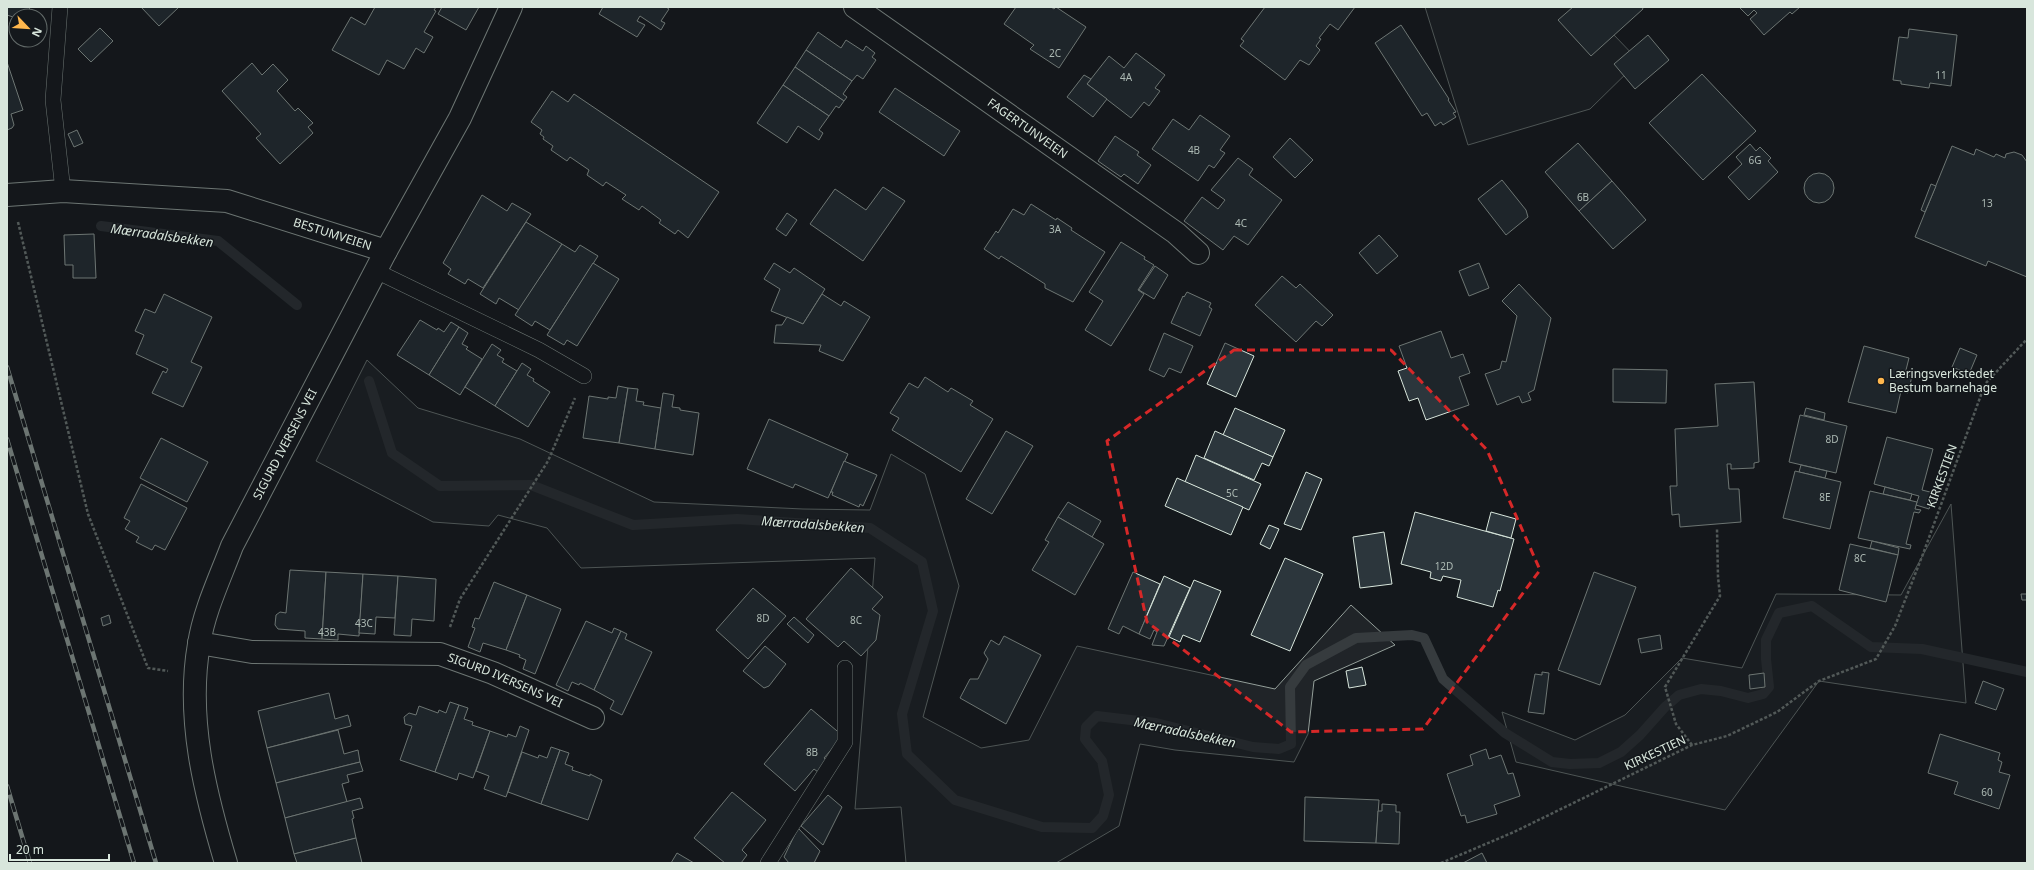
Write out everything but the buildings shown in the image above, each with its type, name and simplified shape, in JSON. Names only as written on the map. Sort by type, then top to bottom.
[{"type":"street","name":"BESTUMVEIEN","points":[[9,195],[63,191],[227,201],[386,251],[460,118],[511,7]]},
{"type":"street","name":"FAGERTUNVEIEN","points":[[855,7],[1176,232],[1198,253]]},
{"type":"street","name":"SIGURD IVERSENS VEI","points":[[226,863],[211,813],[194,715],[195,676],[199,643],[213,594],[232,546],[386,251]]},
{"type":"street","name":"SIGURD IVERSENS VEI","points":[[199,643],[252,652],[440,654],[493,674],[593,718]]},
{"type":"lane","points":[[60,7],[53,100],[63,191]]},
{"type":"lane","points":[[376,271],[539,350],[584,376]]},
{"type":"lane","points":[[768,863],[845,742],[845,668]]},
{"type":"path","points":[[9,195],[91,521],[148,668],[195,676]]},
{"type":"path","name":"KIRKESTIEN","points":[[1441,863],[1514,832],[1692,745],[1727,736],[1777,712],[1819,681],[1876,659],[1895,626],[1985,384],[2027,339]]},
{"type":"path","points":[[440,654],[460,599],[548,461],[584,376]]},
{"type":"path","points":[[1692,745],[1676,724],[1665,690],[1667,683],[1720,596],[1717,529]]},
{"type":"highlighted area","points":[[1234,350],[1391,350],[1487,450],[1540,570],[1423,729],[1291,732],[1147,622],[1107,441]]},
{"type":"shaded area","points":[[1425,7],[1587,7],[1639,61],[1590,109],[1468,145]]},
{"type":"shaded area","points":[[367,360],[418,408],[520,439],[654,502],[803,509],[870,510],[891,454],[925,474],[959,586],[923,717],[981,748],[1029,740],[1077,646],[1275,689],[1351,605],[1395,645],[1314,681],[1308,734],[1294,762],[1175,750],[1140,744],[1119,826],[1056,863],[906,863],[901,807],[855,809],[875,558],[581,568],[547,528],[498,515],[489,526],[433,522],[316,461]]},
{"type":"shaded area","points":[[1951,504],[1966,703],[1819,681],[1725,810],[1516,762],[1502,712],[1575,740],[1625,715],[1682,658],[1742,668],[1776,594],[1901,595]]},
{"type":"waterway","name":"Mærradalsbekken","points":[[101,226],[218,241],[297,305]]},
{"type":"waterway","name":"Mærradalsbekken","points":[[369,381],[392,453],[440,486],[531,485],[633,525],[737,519],[870,528],[922,562],[933,611],[902,714],[907,754],[955,800],[1042,827],[1092,828],[1103,816],[1109,795],[1102,761],[1085,739],[1086,727],[1097,716],[1156,723],[1253,747],[1279,749],[1291,744],[1290,687],[1306,665],[1356,638],[1412,635],[1424,638],[1443,679],[1505,733],[1552,762],[1570,764],[1599,763],[1621,752],[1640,735],[1665,707],[1679,695],[1701,689],[1721,691],[1748,698],[1763,694],[1769,687],[1766,659],[1766,640],[1779,613],[1812,606],[1871,647],[1922,649],[2027,672]]},
{"type":"railway","points":[[7,367],[156,863]]},
{"type":"railway","points":[[7,439],[134,863]]},
{"type":"railway","points":[[7,786],[30,863]]},
{"type":"place","name":"Læringsverkstedet Bestum barnehage","points":[[1881,381]]}]
